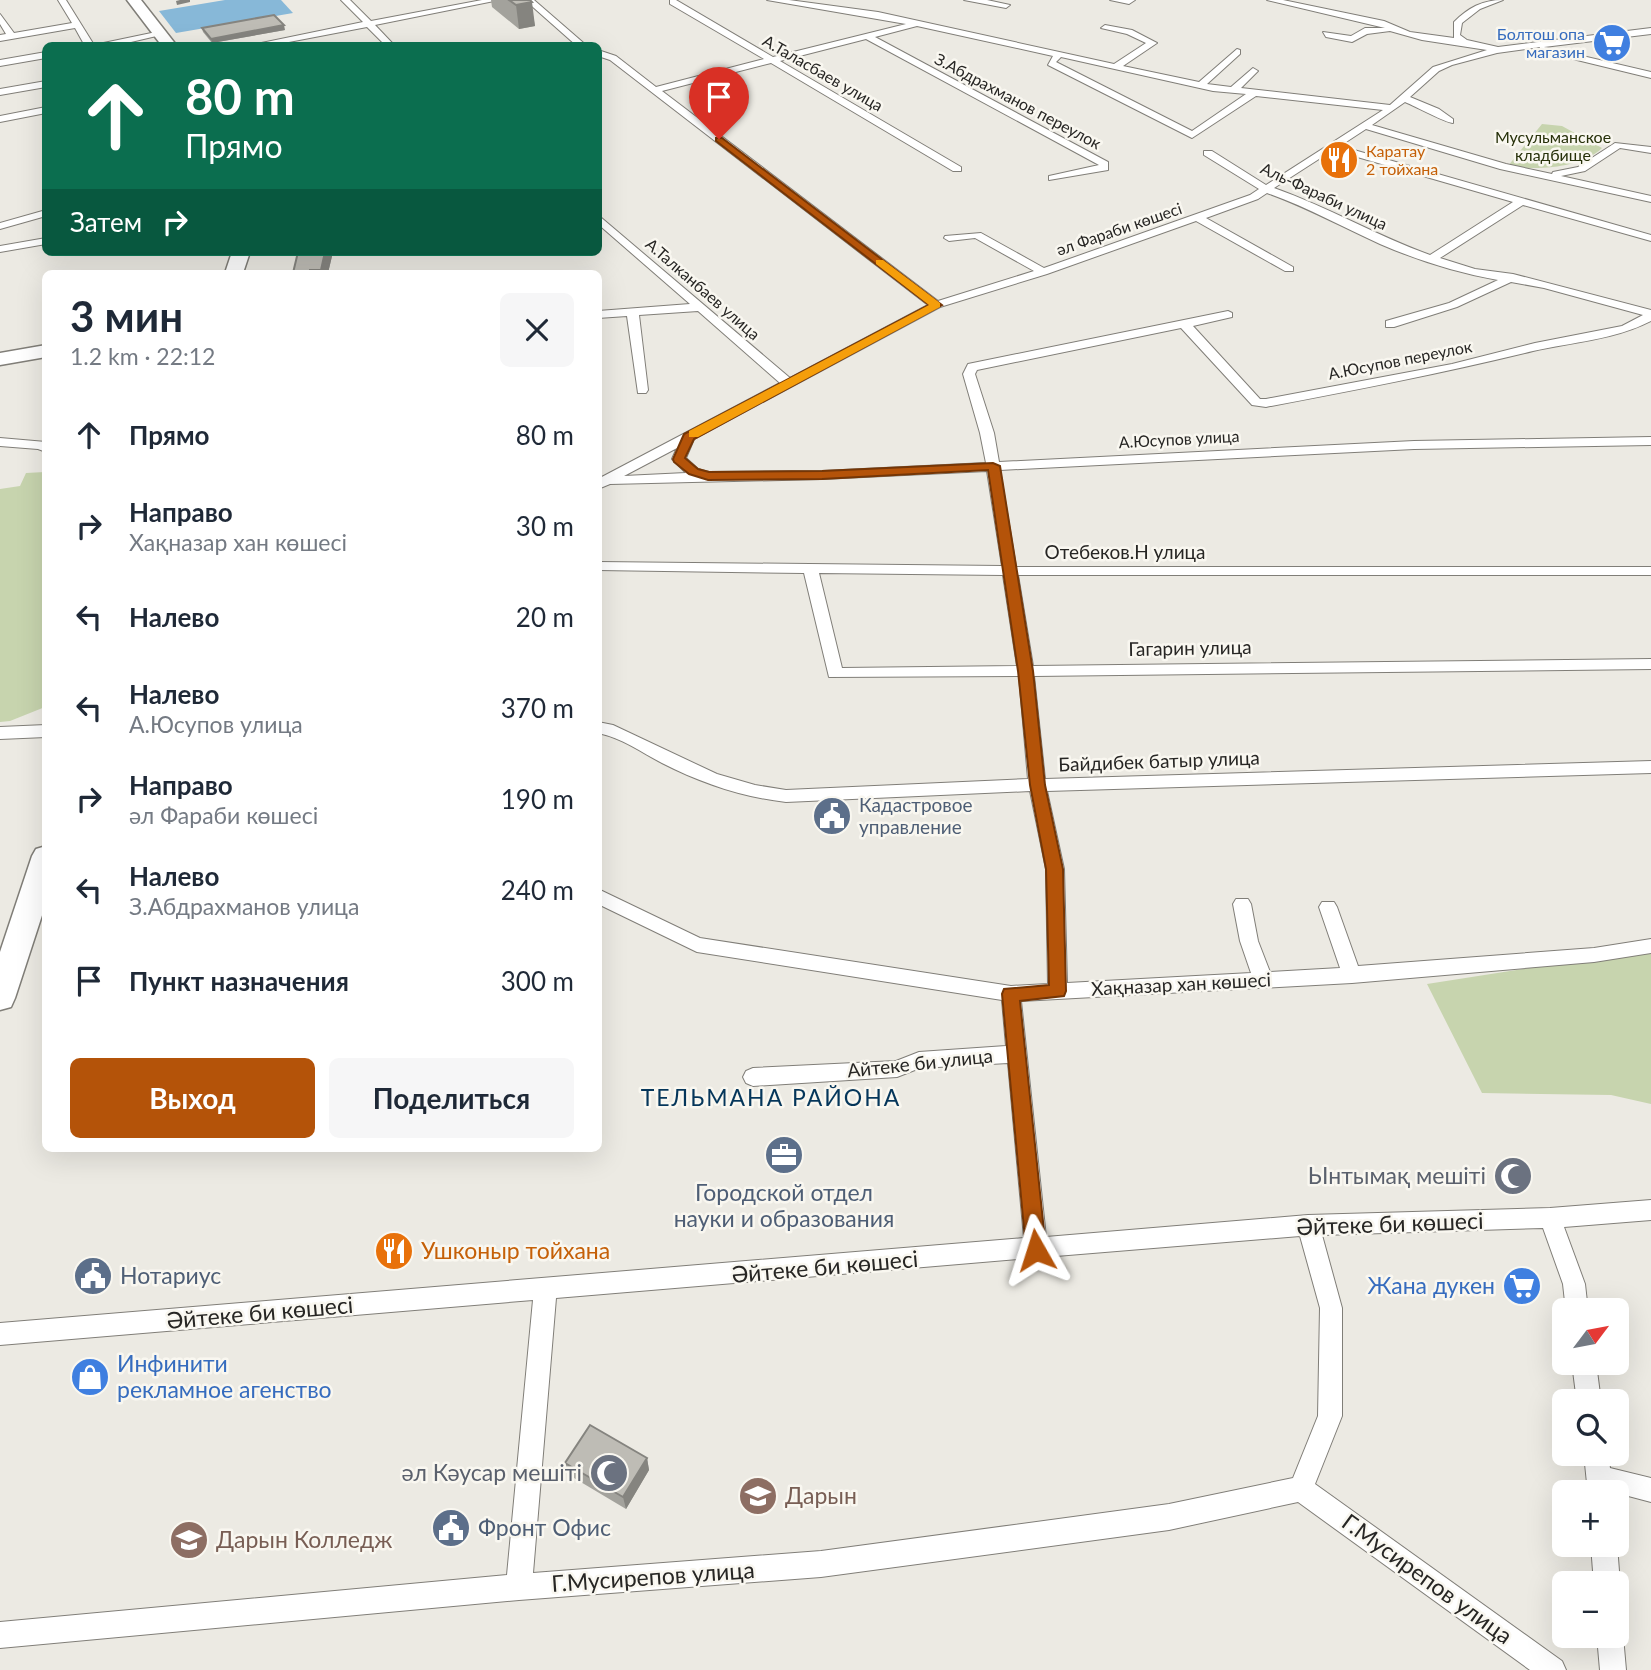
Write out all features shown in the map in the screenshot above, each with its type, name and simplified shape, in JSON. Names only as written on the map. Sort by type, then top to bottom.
[{"type":"main road","points":[[134,0],[166,40]]},
{"type":"main road","points":[[0,359],[42,352]]},
{"type":"main road","points":[[0,998],[42,868]]},
{"type":"street","points":[[62,0],[88,42]]},
{"type":"street","points":[[345,0],[387,42]]},
{"type":"street","points":[[439,0],[448,8]]},
{"type":"street","points":[[459,6],[468,0]]},
{"type":"street","points":[[272,42],[495,0]]},
{"type":"street","points":[[529,0],[578,42]]},
{"type":"street","points":[[771,0],[918,22],[1200,85],[1392,108]]},
{"type":"street","points":[[968,0],[1006,5]]},
{"type":"street","points":[[1114,0],[1131,0]]},
{"type":"street","points":[[1271,0],[1381,23],[1396,32]]},
{"type":"street","points":[[1463,40],[1456,36],[1458,22],[1477,7],[1499,0]]},
{"type":"street","name":"А.Таласбаев улица","points":[[678,1],[772,62],[818,85],[957,169]]},
{"type":"street","points":[[0,17],[11,36]]},
{"type":"street","points":[[654,90],[772,62],[918,22]]},
{"type":"street","points":[[0,38],[78,25]]},
{"type":"street","points":[[1105,28],[1129,32],[1153,43],[1115,67]]},
{"type":"street","points":[[1326,34],[1352,39],[1365,31],[1396,32],[1463,40],[1496,50]]},
{"type":"street","name":"әл Фараби көшесі","points":[[602,483],[936,305],[1043,272],[1254,197],[1392,108],[1436,69],[1469,55],[1496,50],[1651,31]]},
{"type":"street","name":"З.Абдрахманов переулок","points":[[869,37],[1104,164],[1104,168],[1095,172],[1053,178]]},
{"type":"street","points":[[143,42],[166,40]]},
{"type":"street","points":[[1530,45],[1651,75]]},
{"type":"street","points":[[1200,85],[1237,52]]},
{"type":"street","points":[[602,54],[613,58],[936,305]]},
{"type":"street","points":[[1059,54],[1051,63],[1192,135],[1254,93]]},
{"type":"street","points":[[0,63],[42,56]]},
{"type":"street","points":[[1234,90],[1253,71]]},
{"type":"street","points":[[0,92],[42,85]]},
{"type":"street","points":[[1404,98],[1436,111],[1450,121]]},
{"type":"street","points":[[0,119],[42,111]]},
{"type":"street","points":[[1366,125],[1446,151],[1651,199]]},
{"type":"street","points":[[1540,174],[1581,169],[1618,145],[1651,150]]},
{"type":"street","points":[[1333,147],[1651,238]]},
{"type":"street","name":"Аль-Фараби улица","points":[[1208,153],[1266,189],[1309,204],[1384,242],[1473,271],[1513,277],[1651,315]]},
{"type":"street","points":[[1431,259],[1520,202]]},
{"type":"street","points":[[0,226],[42,214]]},
{"type":"street","points":[[1198,218],[1289,269]]},
{"type":"street","name":"А.Талканбаев улица","points":[[602,222],[788,383]]},
{"type":"street","points":[[949,238],[977,235],[1043,272]]},
{"type":"street","points":[[0,249],[42,242]]},
{"type":"street","points":[[1390,324],[1453,304],[1513,277]]},
{"type":"street","points":[[602,315],[698,307]]},
{"type":"street","points":[[634,313],[642,390]]},
{"type":"street","points":[[1058,991],[1055,869],[1037,785],[1026,671],[993,466],[987,433],[969,374],[972,367],[1228,315]]},
{"type":"street","name":"А.Юсупов переулок","points":[[1184,324],[1256,402],[1266,403],[1451,368],[1535,347],[1626,329],[1651,315]]},
{"type":"street","points":[[688,437],[679,459],[693,472],[708,476]]},
{"type":"street","name":"А.Юсупов улица","points":[[602,483],[708,476],[822,475],[1414,444],[1651,441]]},
{"type":"street","points":[[0,442],[42,446]]},
{"type":"street","name":"Отебеков.Н улица","points":[[602,566],[1008,571],[1651,571]]},
{"type":"street","name":"Гагарин улица","points":[[811,570],[835,673],[1651,664]]},
{"type":"street","points":[[3,733],[42,719]]},
{"type":"street","name":"Байдибек батыр улица","points":[[602,728],[614,730],[730,787],[760,794],[786,796],[1037,785],[1651,767]]},
{"type":"street","points":[[3,733],[42,731]]},
{"type":"street","name":"Хақназар хан көшесі","points":[[602,898],[698,945],[1011,994],[1352,975],[1588,956],[1651,946]]},
{"type":"street","points":[[1242,904],[1249,941],[1263,980]]},
{"type":"street","points":[[1328,907],[1352,975]]},
{"type":"street","points":[[1011,994],[1017,1054]]},
{"type":"street","name":"Айтеке би улица","points":[[753,1077],[897,1069],[919,1060],[1017,1054],[1036,1250]]},
{"type":"street","name":"Әйтеке би көшесі","points":[[0,1334],[1036,1250],[1308,1225],[1550,1218],[1651,1210]]},
{"type":"street","points":[[1550,1218],[1574,1284],[1576,1298]]},
{"type":"street","points":[[1301,1489],[1329,1416],[1331,1308],[1308,1225]]},
{"type":"street","points":[[519,1587],[545,1290]]},
{"type":"street","points":[[1598,1475],[1651,1490]]},
{"type":"street","name":"Г.Мусирепов улица","points":[[0,1635],[519,1587],[821,1564],[1169,1517],[1301,1489],[1553,1670]]},
{"type":"street","points":[[1611,1648],[1613,1670]]},
{"type":"green space","name":"Мусульманское кладбище","points":[[1542,124],[1562,126],[1602,148],[1571,164],[1531,168],[1508,166]]},
{"type":"green space","points":[[42,472],[42,708],[10,721],[0,722],[0,489],[20,486],[26,473]]},
{"type":"green space","points":[[1651,949],[1651,1104],[1611,1095],[1482,1093],[1427,984]]},
{"type":"water","points":[[225,0],[281,0],[293,13],[176,33],[159,11]]},
{"type":"building","points":[[509,0],[530,0],[532,2],[516,5]]},
{"type":"building","points":[[274,15],[284,25],[211,39],[202,28]]},
{"type":"building","points":[[297,256],[324,256],[321,270],[294,270]]},
{"type":"building","name":"әл Кәусар мешіті","points":[[590,1425],[647,1458],[623,1497],[565,1463]]},
{"type":"slow traffic","points":[[694,434],[875,340],[936,305],[879,262]]},
{"type":"place","name":"Болтош опа магазин","points":[[1612,43]]},
{"type":"place","name":"Каратау 2 тойхана","points":[[1339,160]]},
{"type":"place","name":"Кадастровое управление","points":[[832,816]]},
{"type":"place","name":"Городской отдел науки и образования","points":[[784,1155]]},
{"type":"place","name":"Ынтымақ мешіті","points":[[1513,1176]]},
{"type":"place","name":"Ушконыр тойхана","points":[[394,1251]]},
{"type":"place","name":"Нотариус","points":[[93,1276]]},
{"type":"place","name":"Жана дукен","points":[[1522,1286]]},
{"type":"place","name":"Инфинити рекламное агенство","points":[[90,1377]]},
{"type":"place","name":"әл Кәусар мешіті","points":[[609,1473]]},
{"type":"place","name":"Дарын","points":[[758,1496]]},
{"type":"place","name":"Фронт Офис","points":[[451,1528]]},
{"type":"place","name":"Дарын Колледж","points":[[189,1540]]},
{"type":"district","name":"ТЕЛЬМАНА РАЙОНА","points":[[771,1098]]},
{"type":"route","points":[[719,139],[936,305],[875,340],[688,437],[679,459],[693,472],[708,476],[822,475],[993,466],[1026,671],[1037,785],[1055,869],[1058,991],[1011,994],[1036,1250]]}]
